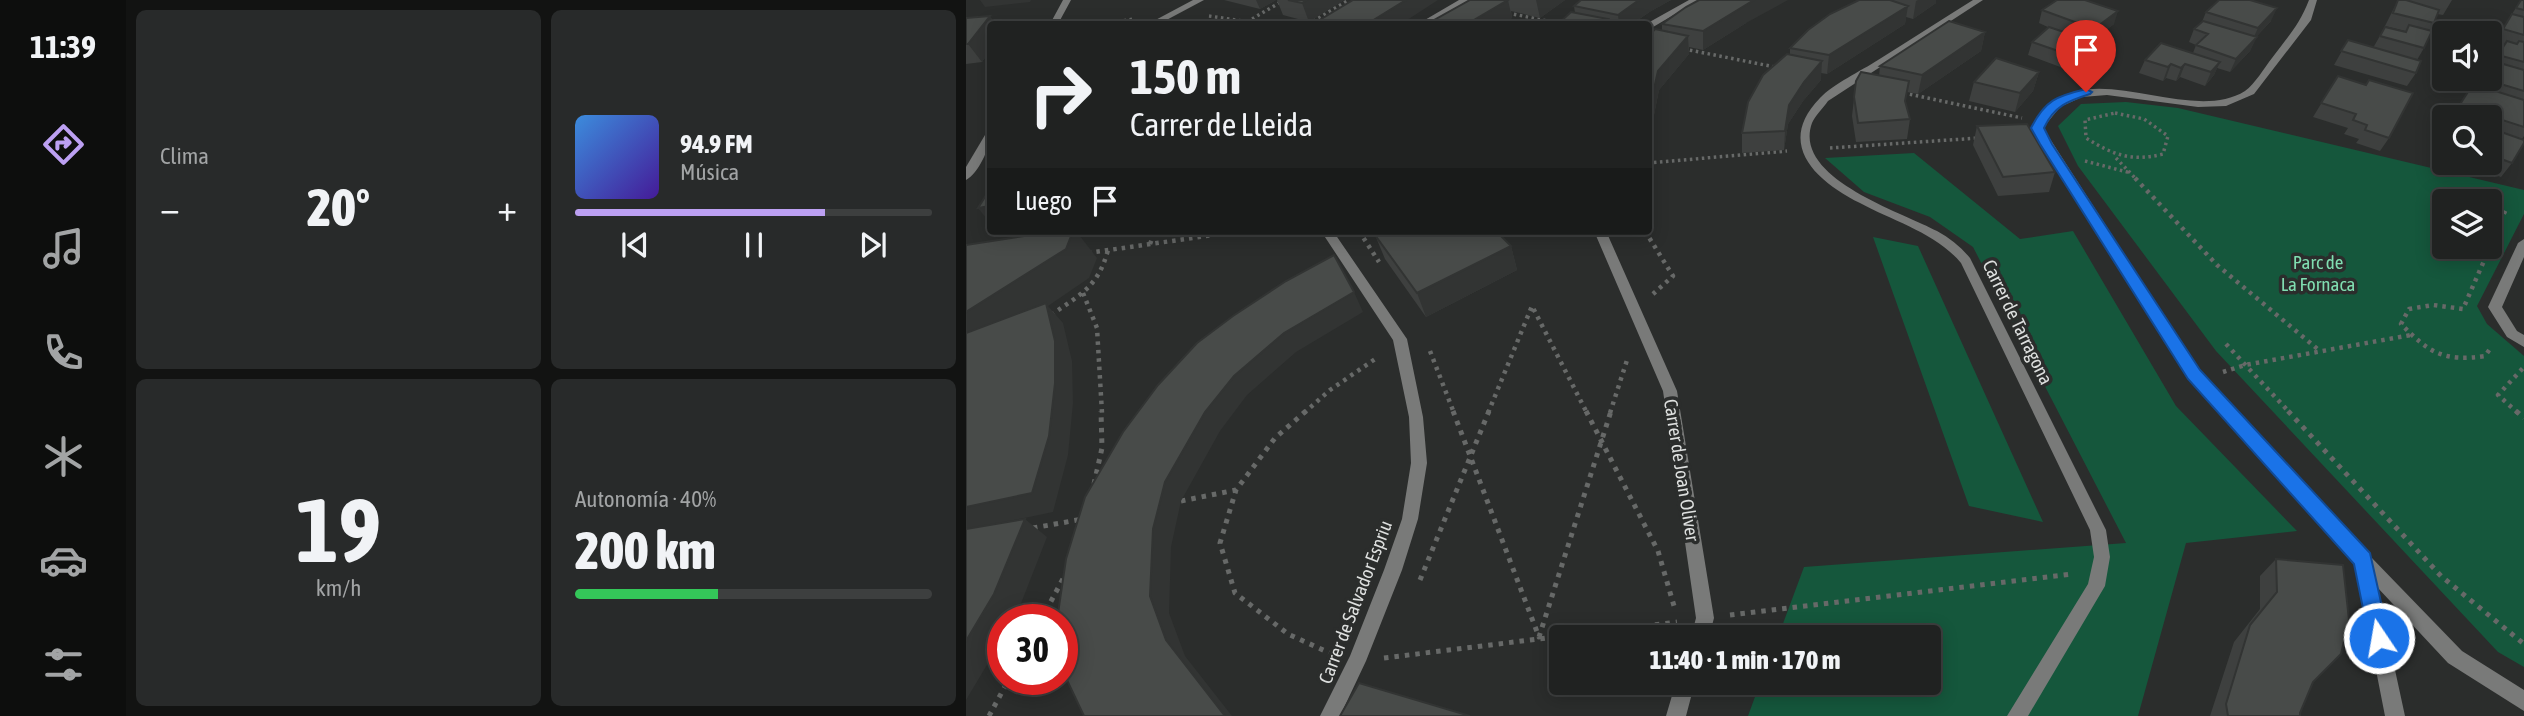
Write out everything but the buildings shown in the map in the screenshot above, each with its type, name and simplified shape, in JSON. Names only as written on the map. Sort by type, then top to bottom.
[{"type":"street","points":[[1056,21],[1067,0]]},
{"type":"street","points":[[1159,21],[1200,0]]},
{"type":"street","points":[[1652,25],[1695,0]]},
{"type":"street","points":[[1808,150],[1806,128],[1813,112],[1824,99],[1979,0]]},
{"type":"street","points":[[2313,0],[2306,20],[2250,92],[2239,101],[2213,104],[2086,92],[2062,99],[2045,111],[2038,128],[2194,374],[2455,657],[2524,701]]},
{"type":"street","points":[[1428,21],[1462,2]]},
{"type":"street","points":[[966,177],[987,140]]},
{"type":"street","name":"Carrer de Tarragona","points":[[1808,150],[1821,172],[1846,193],[1935,236],[1950,245],[1966,261],[2092,514],[2101,542],[2101,570],[2096,586],[2017,716]]},
{"type":"street","name":"Carrer de Salvador Espriu","points":[[1330,235],[1399,339],[1416,417],[1419,463],[1410,519],[1357,661],[1330,716]]},
{"type":"street","name":"Carrer de Joan Oliver","points":[[1602,235],[1670,391],[1706,618],[1704,625]]},
{"type":"street","points":[[2524,243],[2495,307],[2512,334],[2524,342]]},
{"type":"street","points":[[2363,560],[2395,716]]},
{"type":"street","points":[[1676,716],[1682,695]]},
{"type":"path","points":[[1249,21],[1284,0]]},
{"type":"path","points":[[1313,21],[1349,0]]},
{"type":"path","points":[[1462,2],[1548,21]]},
{"type":"path","points":[[1177,12],[1240,21]]},
{"type":"path","points":[[2116,158],[2143,159],[2163,153],[2168,136],[2144,120],[2115,113],[2085,120],[2086,138],[2116,158],[2217,265],[2320,351]]},
{"type":"path","points":[[1652,163],[1981,137]]},
{"type":"path","points":[[2502,218],[2506,209]]},
{"type":"path","points":[[1149,244],[1153,235]]},
{"type":"path","points":[[1081,254],[1213,235]]},
{"type":"path","points":[[1362,235],[1386,273]]},
{"type":"path","points":[[1539,637],[1635,337],[1635,310],[1672,276],[1647,235]]},
{"type":"path","points":[[1048,317],[1083,293],[1102,272],[1108,250]]},
{"type":"path","points":[[2484,259],[2462,309],[2433,305],[2409,309],[2401,324],[2425,349],[2459,361],[2485,356],[2493,344],[2503,349]]},
{"type":"path","points":[[1083,293],[1097,328],[1101,378],[1102,448],[1092,495]]},
{"type":"path","points":[[1379,356],[1330,390],[1275,438],[1236,490],[1220,543],[1236,593],[1288,634],[1329,654],[1357,661],[1679,622],[1658,551],[1532,306],[1415,593]]},
{"type":"path","points":[[2245,365],[2412,335]]},
{"type":"path","points":[[2227,344],[2441,576],[2524,644]]},
{"type":"path","points":[[1429,350],[1539,637]]},
{"type":"path","points":[[2524,367],[2498,395],[2524,418]]},
{"type":"path","points":[[1181,501],[1236,490]]},
{"type":"path","points":[[1020,531],[1087,518],[1082,531]]},
{"type":"path","points":[[1050,604],[1069,569]]},
{"type":"path","points":[[1706,618],[2101,570]]},
{"type":"path","points":[[1377,670],[1386,656]]},
{"type":"path","points":[[989,716],[1000,695]]},
{"type":"green space","name":"Parc de La Fornaca","points":[[2126,102],[2178,108],[2432,168],[2432,175],[2461,175],[2524,190],[2524,214],[2502,257],[2502,189],[2432,189],[2432,259],[2501,259],[2477,306],[2487,324],[2524,356],[2524,667],[2498,652],[2216,351],[2078,166],[2058,126],[2081,104]]},
{"type":"green space","points":[[1914,153],[2020,239],[2073,231],[2176,406],[2297,531],[2186,543],[2138,716],[1748,716],[1756,695],[1941,695],[1941,625],[1782,625],[1804,567],[2126,543],[1973,247],[1930,217],[1864,192],[1825,158]]},
{"type":"green space","points":[[1873,237],[1918,246],[2043,522],[1969,506]]},
{"type":"route","points":[[2086,92],[2062,99],[2045,111],[2038,128],[2046,144],[2194,374],[2363,560],[2379,638]]}]
